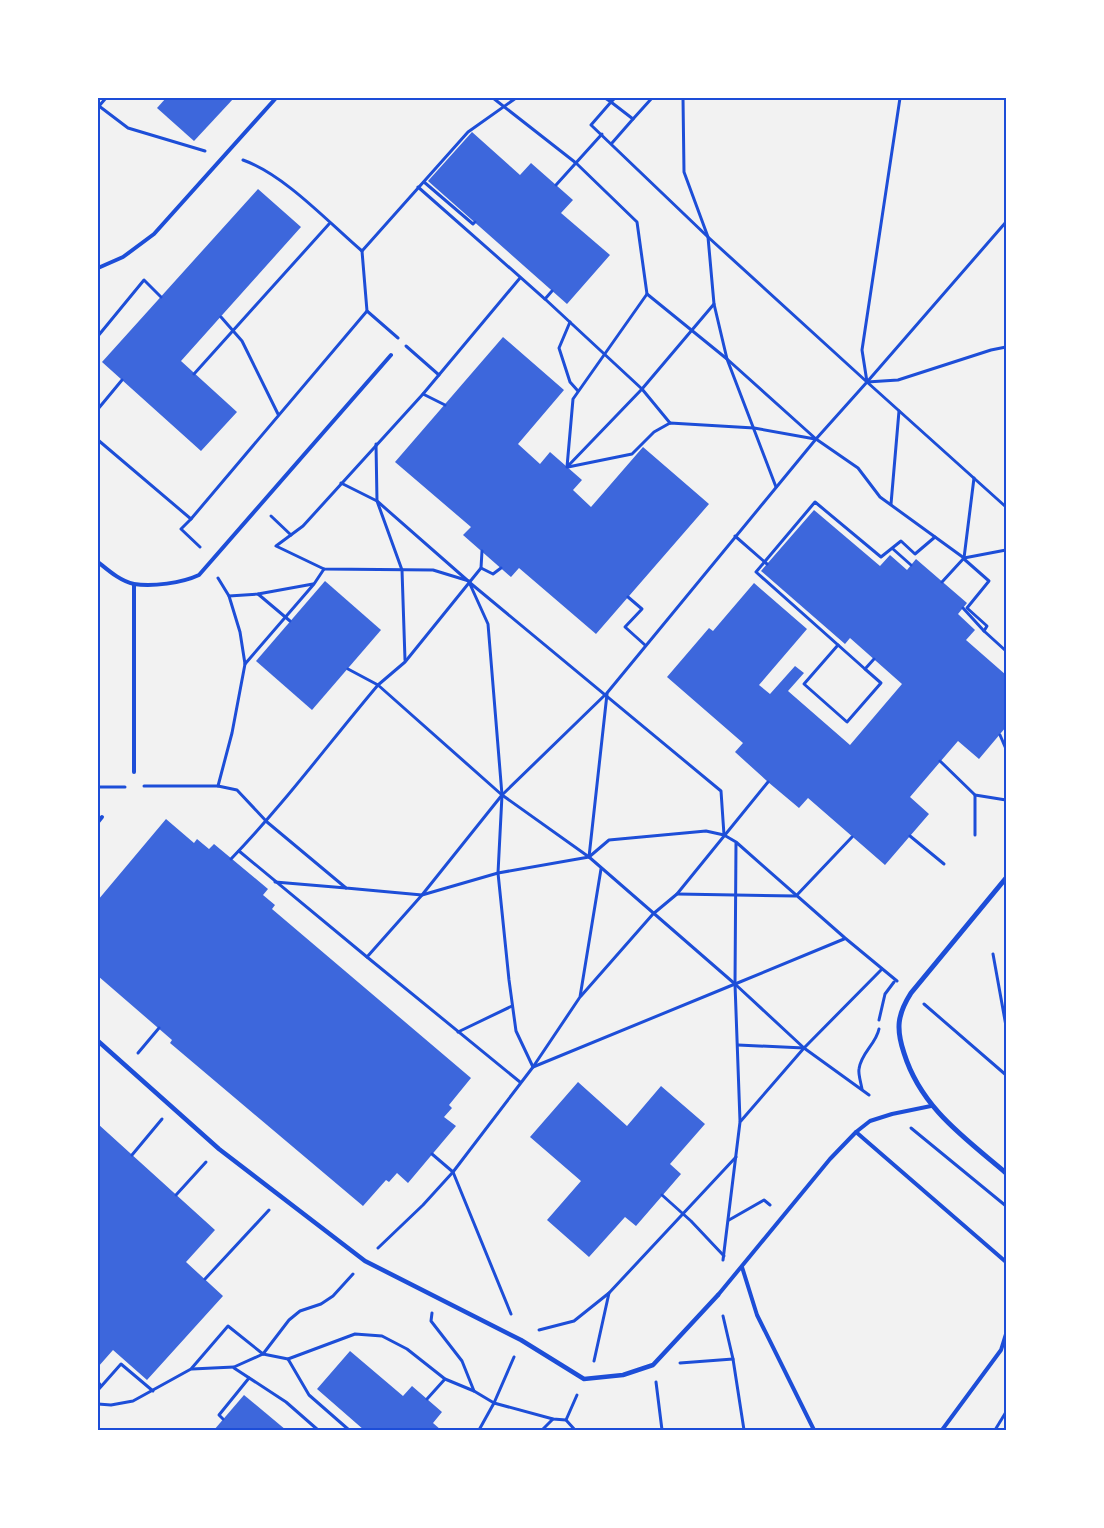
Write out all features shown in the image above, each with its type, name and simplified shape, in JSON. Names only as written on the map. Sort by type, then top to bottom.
[{"type":"street","points":[[1006,878],[924,975],[901,1008],[898,1034],[909,1068],[931,1106],[947,1124],[1006,1173]]},
{"type":"street","points":[[98,1040],[219,1149],[365,1261],[521,1340],[584,1379],[623,1375],[653,1365],[718,1295]]},
{"type":"lane","points":[[98,268],[124,257],[154,234],[276,98]]},
{"type":"lane","points":[[98,562],[121,579],[134,584],[155,584],[192,578],[210,562],[391,355]]},
{"type":"lane","points":[[134,584],[134,772]]},
{"type":"lane","points":[[98,822],[102,817]]},
{"type":"lane","points":[[718,1295],[830,1159],[856,1132],[870,1122],[885,1116],[931,1106]]},
{"type":"lane","points":[[856,1132],[1006,1262]]},
{"type":"lane","points":[[742,1267],[756,1315],[814,1430]]},
{"type":"lane","points":[[942,1430],[1001,1350],[1006,1334]]},
{"type":"path","points":[[106,98],[98,106],[128,128],[208,152]]},
{"type":"path","points":[[493,98],[576,163],[637,222],[647,294],[573,400],[567,467]]},
{"type":"path","points":[[362,251],[468,132],[503,105],[516,98]]},
{"type":"path","points":[[605,98],[633,119]]},
{"type":"path","points":[[615,98],[591,125],[612,143],[708,237],[1006,508]]},
{"type":"path","points":[[612,143],[652,98]]},
{"type":"path","points":[[683,98],[684,172],[708,237],[714,304],[727,358],[776,487]]},
{"type":"path","points":[[867,382],[862,350],[900,98]]},
{"type":"path","points":[[556,185],[602,134]]},
{"type":"path","points":[[241,159],[260,166],[287,186],[362,251],[366,297]]},
{"type":"path","points":[[424,182],[473,224],[475,222]]},
{"type":"path","points":[[418,187],[545,299],[604,356],[642,389],[670,423]]},
{"type":"path","points":[[367,958],[422,895],[502,794],[607,694],[645,645],[816,439],[1006,222]]},
{"type":"path","points":[[194,374],[330,223]]},
{"type":"path","points":[[520,278],[424,394],[376,444],[303,526],[290,533],[276,546],[324,569],[434,570],[469,582],[488,624],[502,794],[498,873],[516,1031],[533,1067]]},
{"type":"path","points":[[98,336],[144,280],[161,296]]},
{"type":"path","points":[[545,299],[552,291]]},
{"type":"path","points":[[647,294],[727,358],[816,439],[858,468],[880,497],[964,558],[989,581],[967,608],[987,626],[984,630]]},
{"type":"path","points":[[567,467],[642,389],[714,304]]},
{"type":"path","points":[[218,786],[232,733],[245,664],[240,632],[230,596],[218,580],[201,547],[182,529],[367,311]]},
{"type":"path","points":[[221,317],[242,341],[278,414]]},
{"type":"path","points":[[570,322],[559,348],[570,382],[578,391]]},
{"type":"path","points":[[867,382],[898,380],[942,368],[991,350],[1006,347]]},
{"type":"path","points":[[98,409],[122,380]]},
{"type":"path","points":[[424,394],[445,405]]},
{"type":"path","points":[[891,504],[899,411]]},
{"type":"path","points":[[567,467],[632,454],[654,432],[670,423],[754,428],[816,439]]},
{"type":"path","points":[[98,440],[191,519]]},
{"type":"path","points":[[376,444],[377,501],[402,570],[405,662]]},
{"type":"path","points":[[942,582],[964,558],[974,478]]},
{"type":"path","points":[[341,483],[377,501],[469,582],[607,694],[722,791],[724,835]]},
{"type":"path","points":[[838,645],[804,684],[847,722],[881,682],[756,572],[815,502],[881,557],[901,541],[916,554],[935,537]]},
{"type":"path","points":[[735,536],[766,564]]},
{"type":"path","points":[[893,549],[911,565]]},
{"type":"path","points":[[964,558],[1006,550]]},
{"type":"path","points":[[231,859],[266,822],[309,766],[378,685],[405,662],[481,568],[482,552]]},
{"type":"path","points":[[481,568],[493,574],[501,568]]},
{"type":"path","points":[[245,664],[314,584],[324,569]]},
{"type":"path","points":[[230,596],[258,594],[314,584]]},
{"type":"path","points":[[258,594],[290,621]]},
{"type":"path","points":[[628,597],[642,609],[625,627],[645,645]]},
{"type":"path","points":[[962,608],[1006,651]]},
{"type":"path","points":[[865,669],[874,659]]},
{"type":"path","points":[[348,669],[378,685],[502,794],[589,857],[804,1048],[869,1095]]},
{"type":"path","points":[[589,857],[607,694]]},
{"type":"path","points":[[1000,735],[1006,749]]},
{"type":"path","points":[[940,761],[975,795],[1006,800]]},
{"type":"path","points":[[191,1369],[234,1367],[263,1354],[289,1320],[300,1311],[321,1304],[333,1296],[365,1261],[423,1205],[453,1172],[533,1067],[580,997],[653,914],[677,894],[768,782]]},
{"type":"path","points":[[98,787],[133,786]]},
{"type":"path","points":[[143,786],[218,786],[237,790],[266,822],[346,888]]},
{"type":"path","points":[[975,795],[975,835]]},
{"type":"path","points":[[275,882],[422,895],[498,873],[589,857],[609,840],[706,830],[724,835],[736,842],[796,896],[900,983]]},
{"type":"path","points":[[910,836],[944,864]]},
{"type":"path","points":[[677,894],[796,896],[852,837]]},
{"type":"path","points":[[736,842],[734,984],[740,1122],[718,1295],[733,1359],[744,1430]]},
{"type":"path","points":[[239,851],[520,1082]]},
{"type":"path","points":[[580,997],[602,868]]},
{"type":"path","points":[[533,1067],[845,938]]},
{"type":"path","points":[[993,954],[1006,1026]]},
{"type":"path","points":[[740,1122],[804,1048],[882,969]]},
{"type":"path","points":[[862,1089],[859,1069],[868,1049],[876,1040],[879,1031],[880,1010],[886,994],[896,980]]},
{"type":"path","points":[[920,1000],[1006,1075]]},
{"type":"path","points":[[458,1032],[512,1006]]},
{"type":"path","points":[[127,1067],[159,1028]]},
{"type":"path","points":[[738,1045],[804,1048]]},
{"type":"path","points":[[132,1155],[172,1107]]},
{"type":"path","points":[[911,1128],[1006,1206]]},
{"type":"path","points":[[176,1195],[219,1149]]},
{"type":"path","points":[[432,1154],[453,1172],[521,1340],[494,1403],[479,1430]]},
{"type":"path","points":[[537,1330],[574,1321],[609,1293],[736,1156]]},
{"type":"path","points":[[662,1195],[724,1256]]},
{"type":"path","points":[[728,1220],[764,1200],[784,1217]]},
{"type":"path","points":[[205,1279],[265,1214]]},
{"type":"path","points":[[596,1352],[609,1293]]},
{"type":"path","points":[[434,1295],[431,1321],[462,1361],[474,1391]]},
{"type":"path","points":[[98,1404],[111,1405],[133,1401],[191,1369],[228,1326],[263,1354],[288,1359],[355,1334],[382,1336],[407,1349],[445,1379],[474,1391],[494,1403],[552,1419],[566,1420],[575,1430]]},
{"type":"path","points":[[288,1359],[309,1395],[348,1430]]},
{"type":"path","points":[[662,1430],[653,1365],[733,1359]]},
{"type":"path","points":[[98,1390],[121,1364],[153,1391]]},
{"type":"path","points":[[234,1367],[286,1402],[318,1430]]},
{"type":"path","points":[[223,1420],[219,1415],[250,1378]]},
{"type":"path","points":[[427,1399],[445,1379]]},
{"type":"path","points":[[566,1420],[584,1379]]},
{"type":"path","points":[[98,1382],[101,1386]]},
{"type":"path","points":[[995,1430],[1006,1412]]},
{"type":"path","points":[[542,1430],[552,1419]]},
{"type":"building","points":[[166,98],[234,98],[194,141],[157,108]]},
{"type":"building","points":[[472,132],[520,175],[531,163],[573,200],[561,213],[610,255],[567,304],[428,181]]},
{"type":"building","points":[[258,189],[301,227],[181,361],[237,412],[201,451],[102,362]]},
{"type":"building","points":[[503,337],[564,390],[518,444],[540,464],[550,452],[582,480],[573,490],[591,507],[643,447],[709,504],[596,634],[519,568],[511,577],[463,535],[471,527],[395,462]]},
{"type":"building","points":[[814,510],[880,566],[890,555],[907,570],[916,559],[967,603],[958,614],[975,630],[966,640],[1006,675],[1006,727],[979,759],[958,741],[910,797],[929,814],[885,865],[808,798],[799,808],[768,782],[735,752],[743,743],[667,677],[709,628],[713,631],[754,583],[807,629],[759,685],[770,694],[795,666],[804,673],[788,691],[850,745],[902,684],[850,638],[845,644],[761,571]]},
{"type":"building","points":[[325,581],[381,630],[312,710],[256,661]]},
{"type":"building","points":[[166,819],[194,843],[197,839],[209,849],[214,844],[268,889],[263,895],[275,905],[272,909],[471,1078],[449,1105],[452,1108],[444,1117],[456,1126],[408,1183],[397,1173],[389,1182],[386,1180],[363,1206],[170,1043],[172,1040],[98,976],[98,900]]},
{"type":"building","points":[[578,1082],[627,1126],[661,1086],[705,1124],[670,1164],[681,1174],[636,1226],[625,1217],[589,1257],[547,1220],[581,1181],[530,1137]]},
{"type":"building","points":[[98,1124],[215,1230],[186,1262],[223,1296],[147,1380],[113,1350],[98,1367]]},
{"type":"building","points":[[350,1351],[403,1396],[412,1386],[442,1412],[433,1423],[441,1430],[364,1430],[317,1389]]},
{"type":"building","points":[[244,1395],[286,1430],[214,1430]]}]
